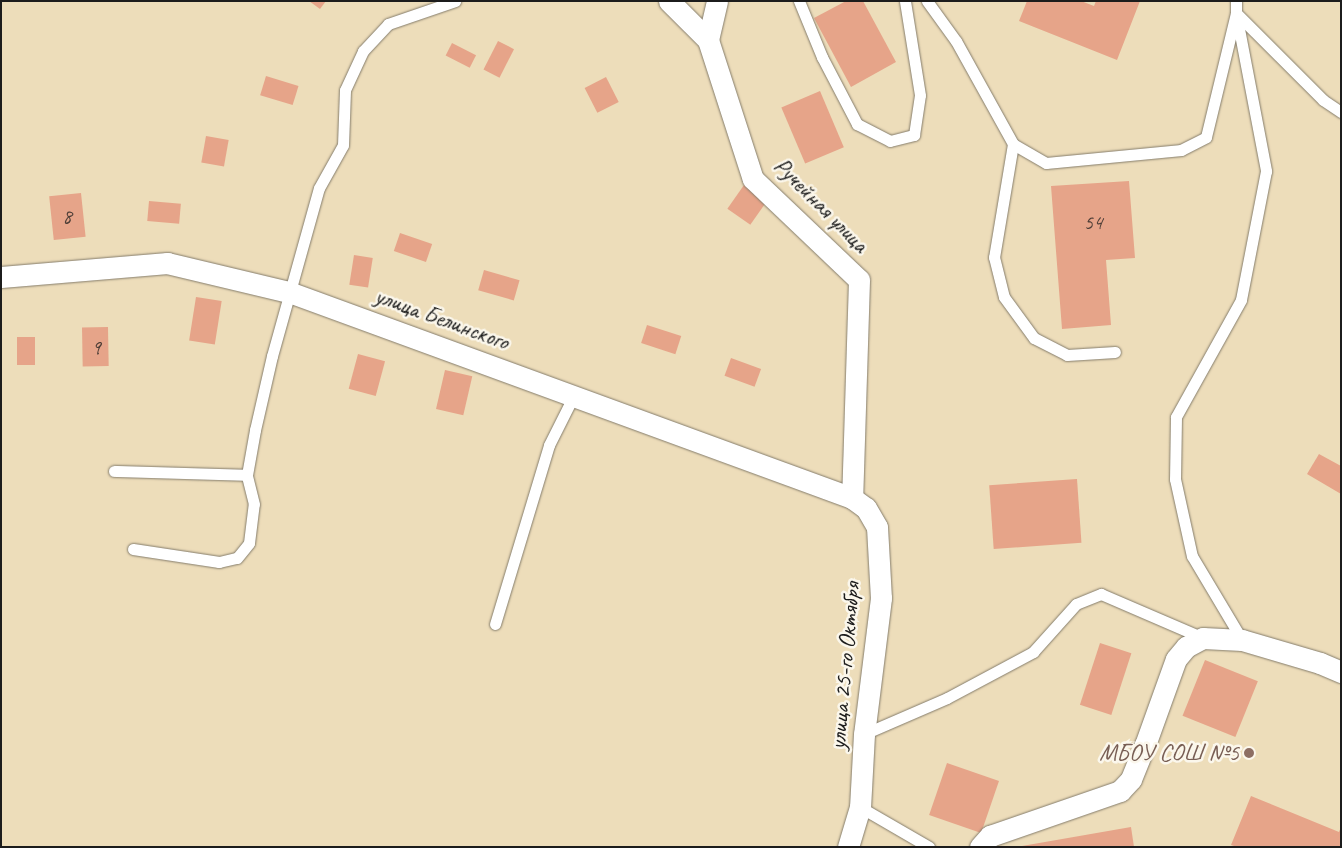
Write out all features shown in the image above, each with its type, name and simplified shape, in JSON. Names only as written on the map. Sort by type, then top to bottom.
[{"type":"street","name":"Ручейная улица","points":[[669,1],[708,40],[753,179],[859,280],[852,498]]},
{"type":"street","points":[[708,40],[717,1]]},
{"type":"street","name":"улица Белинского","points":[[1,278],[168,263],[290,292],[852,498]]},
{"type":"street","name":"улица 25-го Октября","points":[[848,847],[860,807],[864,734],[881,598],[878,527],[866,508],[852,498]]},
{"type":"street","points":[[980,847],[990,836],[1120,791],[1131,779],[1146,746],[1176,659],[1186,647],[1203,638],[1242,640],[1320,663],[1341,672]]},
{"type":"lane","points":[[133,549],[219,562],[237,558],[249,543],[254,504],[247,474],[272,356],[319,188],[343,145],[345,90],[363,51],[388,24],[455,1]]},
{"type":"lane","points":[[799,1],[822,58],[857,124],[890,141],[914,135],[920,95],[905,1]]},
{"type":"lane","points":[[927,1],[956,41],[1013,144],[1046,163],[1181,150],[1206,137],[1236,7]]},
{"type":"lane","points":[[1236,7],[1323,100],[1341,112]]},
{"type":"lane","points":[[1236,7],[1266,172],[1241,300],[1176,417],[1176,480],[1192,556],[1242,640]]},
{"type":"lane","points":[[1013,144],[994,257],[1004,297],[1034,338],[1067,355],[1115,352]]},
{"type":"lane","points":[[495,624],[549,445],[574,395]]},
{"type":"lane","points":[[114,471],[247,474]]},
{"type":"lane","points":[[864,734],[947,698],[1033,652],[1076,604],[1101,594],[1203,638]]},
{"type":"lane","points":[[860,807],[929,847]]},
{"type":"building","points":[[309,1],[326,1],[320,9]]},
{"type":"building","points":[[846,1],[863,1],[896,62],[851,87],[814,18]]},
{"type":"building","points":[[1027,1],[1081,1],[1094,6],[1096,1],[1140,1],[1117,60],[1019,21]]},
{"type":"building","points":[[498,41],[514,49],[500,78],[483,70]]},
{"type":"building","points":[[452,43],[476,55],[470,68],[446,55]]},
{"type":"building","points":[[266,76],[299,86],[293,105],[260,95]]},
{"type":"building","points":[[606,77],[619,102],[597,113],[585,88]]},
{"type":"building","points":[[820,91],[844,147],[805,164],[781,107]]},
{"type":"building","points":[[206,136],[229,140],[224,167],[201,163]]},
{"type":"building","points":[[1129,181],[1135,258],[1106,260],[1111,325],[1062,329],[1051,186]]},
{"type":"building","points":[[744,185],[767,201],[750,225],[727,209]]},
{"type":"building","points":[[81,193],[86,237],[54,240],[49,196]]},
{"type":"building","points":[[149,201],[181,204],[179,224],[147,221]]},
{"type":"building","points":[[400,233],[432,244],[426,262],[394,251]]},
{"type":"building","points":[[354,255],[373,258],[368,288],[349,285]]},
{"type":"building","points":[[484,270],[520,280],[514,300],[478,290]]},
{"type":"building","points":[[196,297],[222,301],[215,345],[189,340]]},
{"type":"building","points":[[647,325],[681,336],[675,354],[641,343]]},
{"type":"building","points":[[82,327],[108,327],[109,366],[83,366]]},
{"type":"building","points":[[17,337],[35,337],[35,365],[17,365]]},
{"type":"building","points":[[358,354],[385,361],[376,396],[349,389]]},
{"type":"building","points":[[731,358],[761,369],[755,387],[725,376]]},
{"type":"building","points":[[445,370],[472,376],[463,415],[436,409]]},
{"type":"building","points":[[1319,454],[1341,466],[1341,494],[1307,474]]},
{"type":"building","points":[[1077,479],[1081,543],[994,549],[989,485]]},
{"type":"building","points":[[1100,643],[1131,653],[1111,715],[1080,705]]},
{"type":"building","points":[[1205,660],[1258,681],[1235,737],[1183,716]]},
{"type":"building","points":[[947,763],[999,781],[981,833],[929,815]]},
{"type":"building","points":[[1251,796],[1339,832],[1341,827],[1341,847],[1237,847],[1231,845]]},
{"type":"building","points":[[1131,827],[1134,847],[1022,847],[1022,846]]},
{"type":"place","name":"МБОУ СОШ №5","points":[[1249,753]]}]
